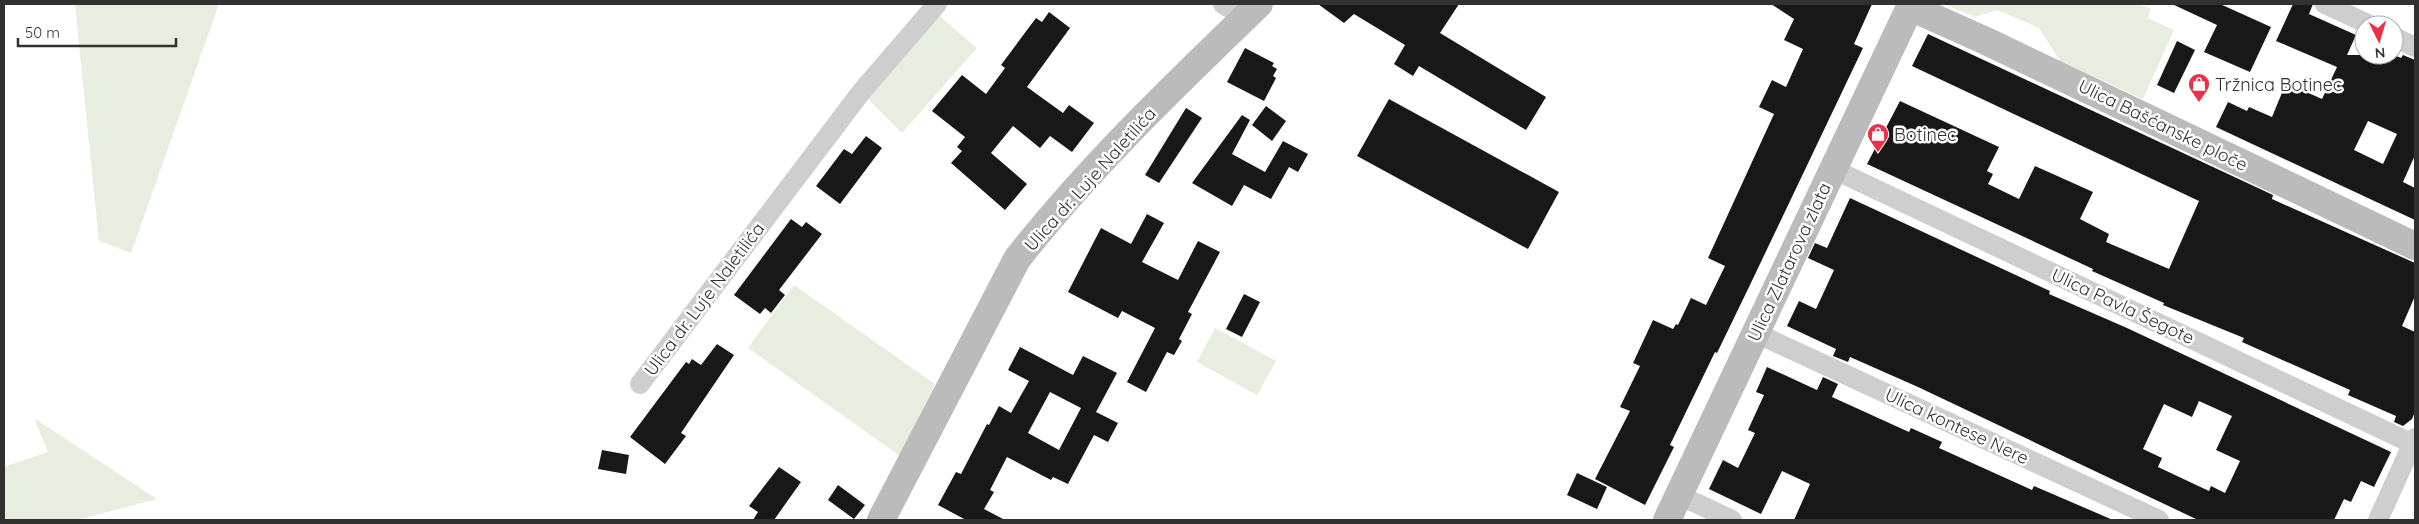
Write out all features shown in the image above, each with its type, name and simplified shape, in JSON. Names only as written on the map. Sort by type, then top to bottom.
[{"type":"street","name":"Ulica dr. Luje Naletilića","points":[[640,384],[862,91],[938,4]]},
{"type":"street","points":[[2325,4],[2354,18]]},
{"type":"street","name":"Ulica Zlatarova zlata","points":[[1667,520],[1911,5]]},
{"type":"street","name":"Ulica Bašćanske ploče","points":[[1911,5],[2415,246]]},
{"type":"street","name":"Ulica dr. Luje Naletilića","points":[[881,520],[1018,259],[1047,221],[1140,122],[1242,8]]},
{"type":"street","name":"Ulica Pavla Šegote","points":[[1833,169],[2414,441]]},
{"type":"street","name":"Ulica kontese Nere","points":[[1756,333],[2159,520]]},
{"type":"street","points":[[2378,520],[2414,441]]},
{"type":"street","points":[[1679,495],[1732,520]]},
{"type":"green space","points":[[219,4],[131,253],[99,241],[75,5]]},
{"type":"green space","points":[[1944,4],[2139,4],[2151,9],[2148,18],[2174,30],[2143,99],[2060,61],[2039,28],[1997,10],[1975,17]]},
{"type":"green space","points":[[938,15],[977,48],[902,133],[867,98]]},
{"type":"green space","points":[[794,285],[935,384],[900,456],[748,348]]},
{"type":"green space","points":[[1215,328],[1276,361],[1257,395],[1197,362]]},
{"type":"green space","points":[[34,418],[157,499],[77,520],[4,520],[4,467],[48,452]]},
{"type":"building","points":[[1318,4],[1459,4],[1440,33],[1546,97],[1526,130],[1419,66],[1413,76],[1394,64],[1405,45],[1354,14],[1344,23]]},
{"type":"building","points":[[1771,4],[1872,4],[1854,44],[1863,48],[1717,353],[1715,352],[1670,445],[1674,447],[1645,505],[1595,479],[1630,411],[1620,407],[1640,366],[1633,363],[1653,320],[1673,329],[1676,324],[1678,325],[1691,298],[1706,305],[1725,266],[1708,258],[1774,114],[1759,107],[1772,80],[1786,87],[1803,49],[1784,40],[1794,19]]},
{"type":"building","points":[[2172,4],[2220,4],[2271,27],[2250,72],[2204,52],[2217,25]]},
{"type":"building","points":[[2293,4],[2313,4],[2309,14],[2354,34],[2354,39],[2347,55],[2354,55],[2354,65],[2404,65],[2404,55],[2415,60],[2415,155],[2403,182],[2415,188],[2415,220],[2216,127],[2228,102],[2247,111],[2249,107],[2272,117],[2286,83],[2322,99],[2337,67],[2276,41]],"holes":[[[2368,121],[2397,134],[2383,164],[2354,150]]]},
{"type":"building","points":[[1049,12],[1070,28],[1027,87],[1063,113],[1069,105],[1094,123],[1072,152],[1050,136],[1040,148],[1013,126],[991,153],[1027,184],[1005,210],[951,163],[962,151],[957,147],[965,137],[932,111],[962,75],[986,94],[1005,68],[1001,65],[1036,18],[1042,22]]},
{"type":"building","points":[[1928,34],[2273,195],[2272,199],[2415,263],[2415,296],[2402,326],[2415,332],[2415,412],[2412,419],[2403,426],[2394,422],[2396,416],[2348,395],[2350,390],[2242,342],[2244,338],[2163,305],[2164,303],[2092,271],[2093,269],[1867,164],[1900,101],[1999,147],[1987,171],[1993,174],[1988,184],[2019,199],[2035,166],[2093,192],[2080,219],[2109,234],[2106,242],[2169,269],[2199,201],[1912,66]]},
{"type":"building","points":[[2177,41],[2195,50],[2174,93],[2157,85]]},
{"type":"building","points":[[1245,48],[1274,63],[1272,66],[1277,69],[1273,76],[1276,78],[1264,101],[1227,82]]},
{"type":"building","points":[[1389,99],[1559,192],[1528,249],[1357,156]]},
{"type":"building","points":[[1266,106],[1286,121],[1272,141],[1252,125]]},
{"type":"building","points":[[1186,108],[1202,118],[1159,183],[1145,175]]},
{"type":"building","points":[[1242,115],[1250,120],[1232,154],[1265,172],[1283,141],[1308,154],[1298,172],[1289,167],[1271,199],[1244,185],[1232,206],[1192,183]]},
{"type":"building","points":[[866,136],[882,148],[840,204],[816,186],[844,149],[852,154]]},
{"type":"building","points":[[1850,198],[2050,291],[2049,294],[2127,328],[2391,452],[2374,487],[2361,481],[2351,502],[2344,499],[2334,520],[2198,520],[1918,387],[1850,357],[1848,362],[1833,356],[1836,349],[1787,326],[1799,301],[1816,309],[1834,270],[1808,258],[1815,243],[1827,248]],"holes":[[[2199,401],[2232,416],[2216,450],[2240,461],[2225,493],[2211,486],[2209,491],[2158,467],[2162,458],[2143,449],[2164,404],[2192,417]]]},
{"type":"building","points":[[1147,214],[1164,223],[1142,262],[1178,280],[1198,241],[1220,252],[1188,312],[1192,314],[1179,339],[1182,341],[1174,355],[1167,352],[1146,392],[1127,382],[1155,328],[1122,311],[1118,318],[1068,292],[1101,228],[1131,244]]},
{"type":"building","points":[[791,219],[802,227],[806,222],[822,234],[779,290],[785,295],[771,313],[765,308],[760,314],[734,295]]},
{"type":"building","points":[[1244,294],[1260,302],[1242,337],[1226,329]]},
{"type":"building","points":[[717,344],[734,355],[681,433],[686,436],[665,464],[630,437],[686,362],[689,364],[692,359],[701,365]]},
{"type":"building","points":[[1020,347],[1073,375],[1083,356],[1117,373],[1096,412],[1118,423],[1108,442],[1094,435],[1068,484],[1053,477],[1051,480],[1007,457],[990,490],[994,492],[984,509],[1005,520],[966,520],[938,505],[956,472],[961,474],[987,424],[989,425],[999,406],[1011,413],[1029,381],[1008,370]],"holes":[[[1050,392],[1081,408],[1059,450],[1028,433]]]},
{"type":"building","points":[[1767,367],[1817,390],[1823,377],[1838,384],[1832,397],[1909,432],[1911,428],[1942,442],[1939,448],[2032,490],[2034,486],[2113,520],[1794,520],[1810,484],[1782,471],[1761,514],[1709,489],[1723,460],[1738,468],[1755,433],[1748,430],[1764,395],[1756,392]]},
{"type":"building","points":[[602,450],[629,455],[626,474],[598,469]]},
{"type":"building","points":[[779,467],[801,482],[774,520],[753,520],[758,512],[749,506]]},
{"type":"building","points":[[1577,473],[1607,487],[1597,509],[1567,495]]},
{"type":"building","points":[[838,485],[865,505],[854,519],[828,500]]},
{"type":"place","name":"Tržnica Botinec","points":[[2199,103]]},
{"type":"place","name":"Botinec","points":[[1878,153]]}]
